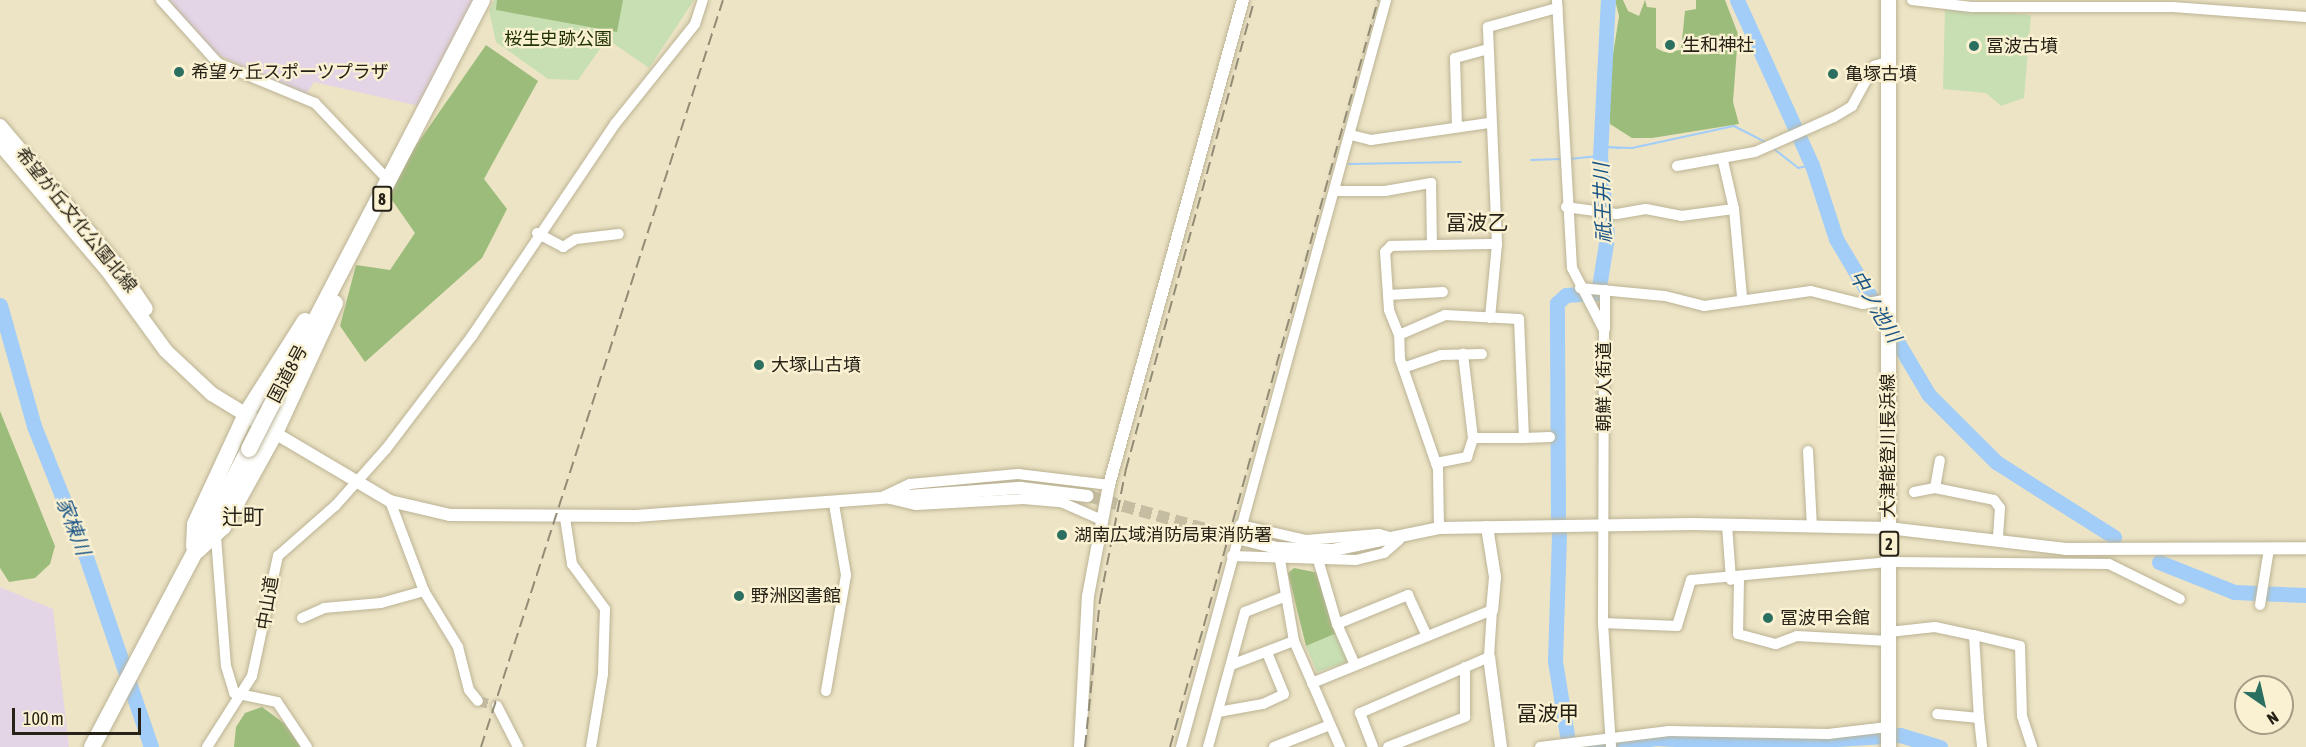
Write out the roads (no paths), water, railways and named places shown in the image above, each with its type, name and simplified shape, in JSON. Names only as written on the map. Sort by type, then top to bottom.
[{"type":"highway","name":"国道8号","points":[[92,747],[342,273],[482,0]]},
{"type":"highway","points":[[194,553],[195,524],[246,414],[342,273]]},
{"type":"highway","points":[[194,553],[216,537],[275,433],[327,326],[342,273]]},
{"type":"main road","name":"大津能登川長浜線","points":[[1888,0],[1890,61],[1885,301],[1888,358],[1890,562],[1888,747]]},
{"type":"main road","name":"希望が丘文化公園北線","points":[[0,126],[115,263],[191,376]]},
{"type":"main road","name":"希望が丘文化公園北線","points":[[0,144],[191,376],[275,433]]},
{"type":"street","points":[[161,0],[218,63],[315,103],[389,181]]},
{"type":"street","name":"中山道","points":[[207,747],[240,697],[260,651],[278,556],[359,482],[471,336],[537,233],[694,24],[703,0]]},
{"type":"street","points":[[1080,747],[1088,596],[1109,485],[1243,0]]},
{"type":"street","points":[[1181,747],[1240,525],[1336,191],[1386,0]]},
{"type":"street","points":[[1912,0],[1972,7],[2173,7],[2306,17]]},
{"type":"street","points":[[1490,318],[1497,244],[1489,123],[1488,49],[1491,23],[1557,4]]},
{"type":"street","name":"朝鮮人街道","points":[[1557,4],[1566,207],[1572,268],[1582,292],[1604,330],[1603,623],[1610,742]]},
{"type":"street","points":[[1457,127],[1455,58],[1488,49]]},
{"type":"street","points":[[1677,166],[1723,161],[1768,145],[1852,106],[1874,66],[1890,61]]},
{"type":"street","points":[[1351,135],[1371,140],[1489,123]]},
{"type":"street","points":[[1723,161],[1734,209],[1742,297]]},
{"type":"street","points":[[1336,191],[1385,191],[1431,183],[1432,245]]},
{"type":"street","points":[[1566,207],[1606,211],[1646,208],[1681,216],[1734,209]]},
{"type":"street","points":[[537,233],[563,247],[576,239],[619,234]]},
{"type":"street","points":[[1438,528],[1436,463],[1403,368],[1399,335],[1388,295],[1385,252],[1391,246],[1497,244]]},
{"type":"street","points":[[1582,292],[1600,290],[1704,306],[1742,297],[1811,291],[1863,304],[1885,301]]},
{"type":"street","points":[[1600,290],[1604,330]]},
{"type":"street","points":[[1388,295],[1443,292]]},
{"type":"street","points":[[1399,335],[1445,315],[1519,319],[1524,438]]},
{"type":"street","points":[[1436,463],[1467,457],[1473,438],[1463,354]]},
{"type":"street","points":[[1403,368],[1442,355],[1482,354]]},
{"type":"street","points":[[275,433],[390,501],[450,515],[565,518],[834,504],[880,497],[1021,488],[1088,496]]},
{"type":"street","points":[[1473,438],[1550,437]]},
{"type":"street","points":[[1808,451],[1812,526]]},
{"type":"street","points":[[1935,488],[1940,460]]},
{"type":"street","points":[[880,497],[910,484],[1018,474],[1109,485]]},
{"type":"street","points":[[1914,492],[1935,488],[1994,500],[2000,508],[1998,539]]},
{"type":"street","points":[[880,497],[916,505],[1049,501],[1082,507],[1102,520]]},
{"type":"street","points":[[390,501],[424,591],[458,647],[469,690],[478,701]]},
{"type":"street","points":[[826,691],[846,575],[834,504]]},
{"type":"street","points":[[565,518],[572,564],[605,609],[603,674],[591,747]]},
{"type":"street","points":[[1240,525],[1306,540],[1379,534],[1399,540]]},
{"type":"street","points":[[1727,525],[1735,580],[1738,634],[1776,644],[1797,636],[1889,636],[1935,627],[2020,646],[2022,716],[2032,747]]},
{"type":"street","points":[[1241,539],[1307,551],[1399,540],[1438,528],[1727,525],[1888,528],[1998,539],[2066,549],[2306,548]]},
{"type":"street","points":[[1487,527],[1495,577],[1489,657],[1501,747]]},
{"type":"street","points":[[216,537],[226,666],[240,697],[277,702],[308,747]]},
{"type":"street","points":[[1232,556],[1319,563],[1383,553],[1399,540]]},
{"type":"street","points":[[2260,606],[2269,549]]},
{"type":"street","points":[[1280,560],[1294,641],[1340,747]]},
{"type":"street","points":[[1603,623],[1677,626],[1691,580],[1735,580],[1890,562],[2109,564],[2180,599]]},
{"type":"street","points":[[1319,563],[1337,624],[1355,665]]},
{"type":"street","points":[[302,618],[324,608],[424,591]]},
{"type":"street","points":[[1337,624],[1408,595],[1426,634]]},
{"type":"street","points":[[1208,747],[1245,612],[1286,596]]},
{"type":"street","points":[[1312,683],[1426,634],[1492,610]]},
{"type":"street","points":[[1974,635],[1982,747]]},
{"type":"street","points":[[1231,665],[1268,655],[1294,641]]},
{"type":"street","points":[[1218,712],[1284,694],[1268,655]]},
{"type":"street","points":[[1373,747],[1360,713],[1489,657]]},
{"type":"street","points":[[1388,747],[1465,717],[1465,668]]},
{"type":"street","points":[[497,706],[518,747]]},
{"type":"street","points":[[1937,714],[1979,718]]},
{"type":"street","points":[[1274,747],[1330,725]]},
{"type":"street","points":[[1540,747],[1610,742],[1669,731],[1828,734],[1888,728]]},
{"type":"waterway","name":"祇王井川","points":[[1558,518],[1557,303],[1566,295],[1597,293],[1607,237],[1600,156],[1608,0]]},
{"type":"waterway","name":"中ノ池川","points":[[1737,0],[1812,165],[1836,239],[1929,395],[1996,462],[2114,537]]},
{"type":"waterway","points":[[1603,147],[1632,148],[1734,126],[1767,143]]},
{"type":"waterway","points":[[1606,147],[1621,148]]},
{"type":"waterway","points":[[1774,149],[1798,168],[1812,165]]},
{"type":"waterway","points":[[1570,159],[1600,156]]},
{"type":"waterway","points":[[1531,160],[1561,159]]},
{"type":"waterway","points":[[1349,164],[1461,162]]},
{"type":"waterway","name":"家棟川","points":[[0,305],[34,426],[84,551],[151,747]]},
{"type":"waterway","name":"祇王井川","points":[[1559,534],[1555,661],[1568,741]]},
{"type":"waterway","name":"中ノ池川","points":[[2159,562],[2234,592],[2306,595]]},
{"type":"waterway","points":[[1592,747],[1657,738],[1760,744],[1900,735],[1940,747]]},
{"type":"tunnel","points":[[1088,496],[1241,539]]},
{"type":"tunnel","points":[[478,701],[497,706]]},
{"type":"railway","points":[[481,747],[723,0]]},
{"type":"railway","points":[[1085,747],[1100,600],[1126,469],[1254,0]]},
{"type":"railway","points":[[1170,747],[1378,0]]},
{"type":"place","name":"生和神社","points":[[1670,45]]},
{"type":"place","name":"冨波古墳","points":[[1974,46]]},
{"type":"place","name":"希望ヶ丘スポーツプラザ","points":[[179,72]]},
{"type":"place","name":"亀塚古墳","points":[[1833,74]]},
{"type":"place","name":"大塚山古墳","points":[[759,365]]},
{"type":"place","name":"湖南広域消防局東消防署","points":[[1062,535]]},
{"type":"place","name":"野洲図書館","points":[[739,596]]},
{"type":"place","name":"冨波甲会館","points":[[1768,618]]},
{"type":"district","name":"冨波乙","points":[[1477,222]]},
{"type":"district","name":"辻町","points":[[243,516]]},
{"type":"district","name":"冨波甲","points":[[1548,713]]},
{"type":"park label","name":"桜生史跡公園","points":[[558,39]]}]
